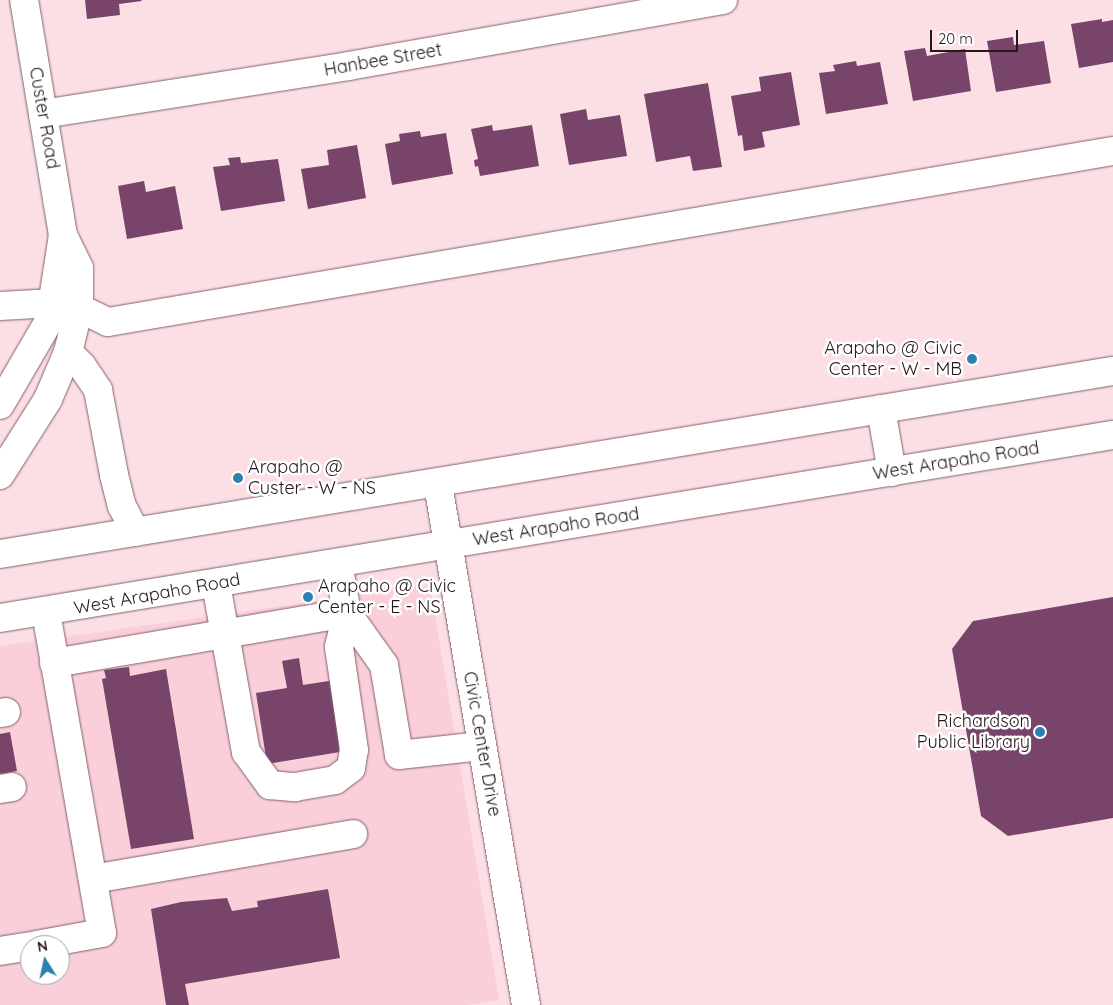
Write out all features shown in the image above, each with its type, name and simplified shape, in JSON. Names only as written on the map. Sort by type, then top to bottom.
[{"type":"main road","name":"Custer Road","points":[[0,475],[48,399],[68,352],[66,305],[79,268],[63,235],[24,0]]},
{"type":"main road","name":"Hanbee Street","points":[[43,114],[348,66],[723,0]]},
{"type":"main road","points":[[0,306],[66,305],[108,322],[1113,151]]},
{"type":"main road","name":"Custer Road","points":[[0,405],[21,373],[50,319],[66,305]]},
{"type":"main road","points":[[68,352],[82,366],[98,390],[114,475],[122,506],[135,532]]},
{"type":"main road","points":[[0,554],[438,484],[1113,371]]},
{"type":"main road","points":[[881,409],[892,472]]},
{"type":"main road","name":"West Arapaho Road","points":[[0,618],[46,613],[1113,435]]},
{"type":"main road","name":"Civic Center Drive","points":[[438,484],[526,1005]]},
{"type":"main road","points":[[216,584],[246,752],[270,785],[295,786],[335,780],[351,768],[354,750],[340,647],[347,613],[338,563]]},
{"type":"main road","points":[[46,613],[102,933],[70,939]]},
{"type":"main road","points":[[347,613],[384,665],[399,756],[482,746]]},
{"type":"main road","points":[[54,663],[347,613]]},
{"type":"main road","points":[[93,879],[353,834]]},
{"type":"main road","points":[[0,952],[20,948]]},
{"type":"shaded area","points":[[430,585],[499,1000],[468,1005],[0,1005],[0,646]]},
{"type":"building","points":[[85,0],[142,1],[119,4],[120,15],[87,19]]},
{"type":"building","points":[[1102,19],[1102,22],[1113,20],[1113,62],[1079,68],[1071,24]]},
{"type":"building","points":[[1013,37],[1014,45],[1044,41],[1051,83],[996,92],[987,41]]},
{"type":"building","points":[[925,48],[927,56],[965,49],[971,91],[913,101],[904,51]]},
{"type":"building","points":[[856,61],[857,66],[880,62],[888,104],[826,114],[819,73],[835,71],[833,65]]},
{"type":"building","points":[[791,72],[800,125],[762,132],[765,147],[744,151],[742,135],[738,136],[731,96],[761,91],[759,77]]},
{"type":"building","points":[[708,83],[722,167],[693,171],[690,156],[656,162],[644,94]]},
{"type":"building","points":[[586,109],[588,120],[620,115],[627,156],[569,165],[560,114]]},
{"type":"building","points":[[492,125],[493,131],[532,125],[539,166],[480,176],[478,166],[475,167],[474,160],[478,159],[471,129]]},
{"type":"building","points":[[420,131],[421,137],[446,133],[453,174],[392,185],[385,144],[400,141],[399,134]]},
{"type":"building","points":[[357,145],[366,198],[308,209],[301,169],[329,165],[327,150]]},
{"type":"building","points":[[240,157],[241,163],[278,159],[285,201],[221,211],[213,167],[230,165],[228,158]]},
{"type":"building","points":[[144,181],[146,192],[175,186],[183,229],[127,239],[118,186]]},
{"type":"building","name":"Richardson Public Library","points":[[1113,597],[1113,818],[1008,836],[981,816],[952,649],[973,621]]},
{"type":"building","points":[[299,658],[303,685],[335,680],[346,751],[267,764],[256,693],[287,688],[282,661]]},
{"type":"building","points":[[129,667],[130,676],[166,669],[194,839],[131,849],[102,679],[106,678],[104,670]]},
{"type":"building","points":[[10,732],[17,771],[0,774],[0,734]]},
{"type":"building","points":[[328,889],[340,958],[185,984],[189,1005],[166,1005],[151,909],[181,902],[227,898],[232,911],[258,907],[257,901]]},
{"type":"place","name":"Arapaho @ Civic Center - W - MB","points":[[972,359]]},
{"type":"place","name":"Arapaho @ Custer - W - NS","points":[[238,478]]},
{"type":"place","name":"Arapaho @ Civic Center - E - NS","points":[[308,597]]},
{"type":"place","name":"Richardson Public Library","points":[[1040,732]]}]
